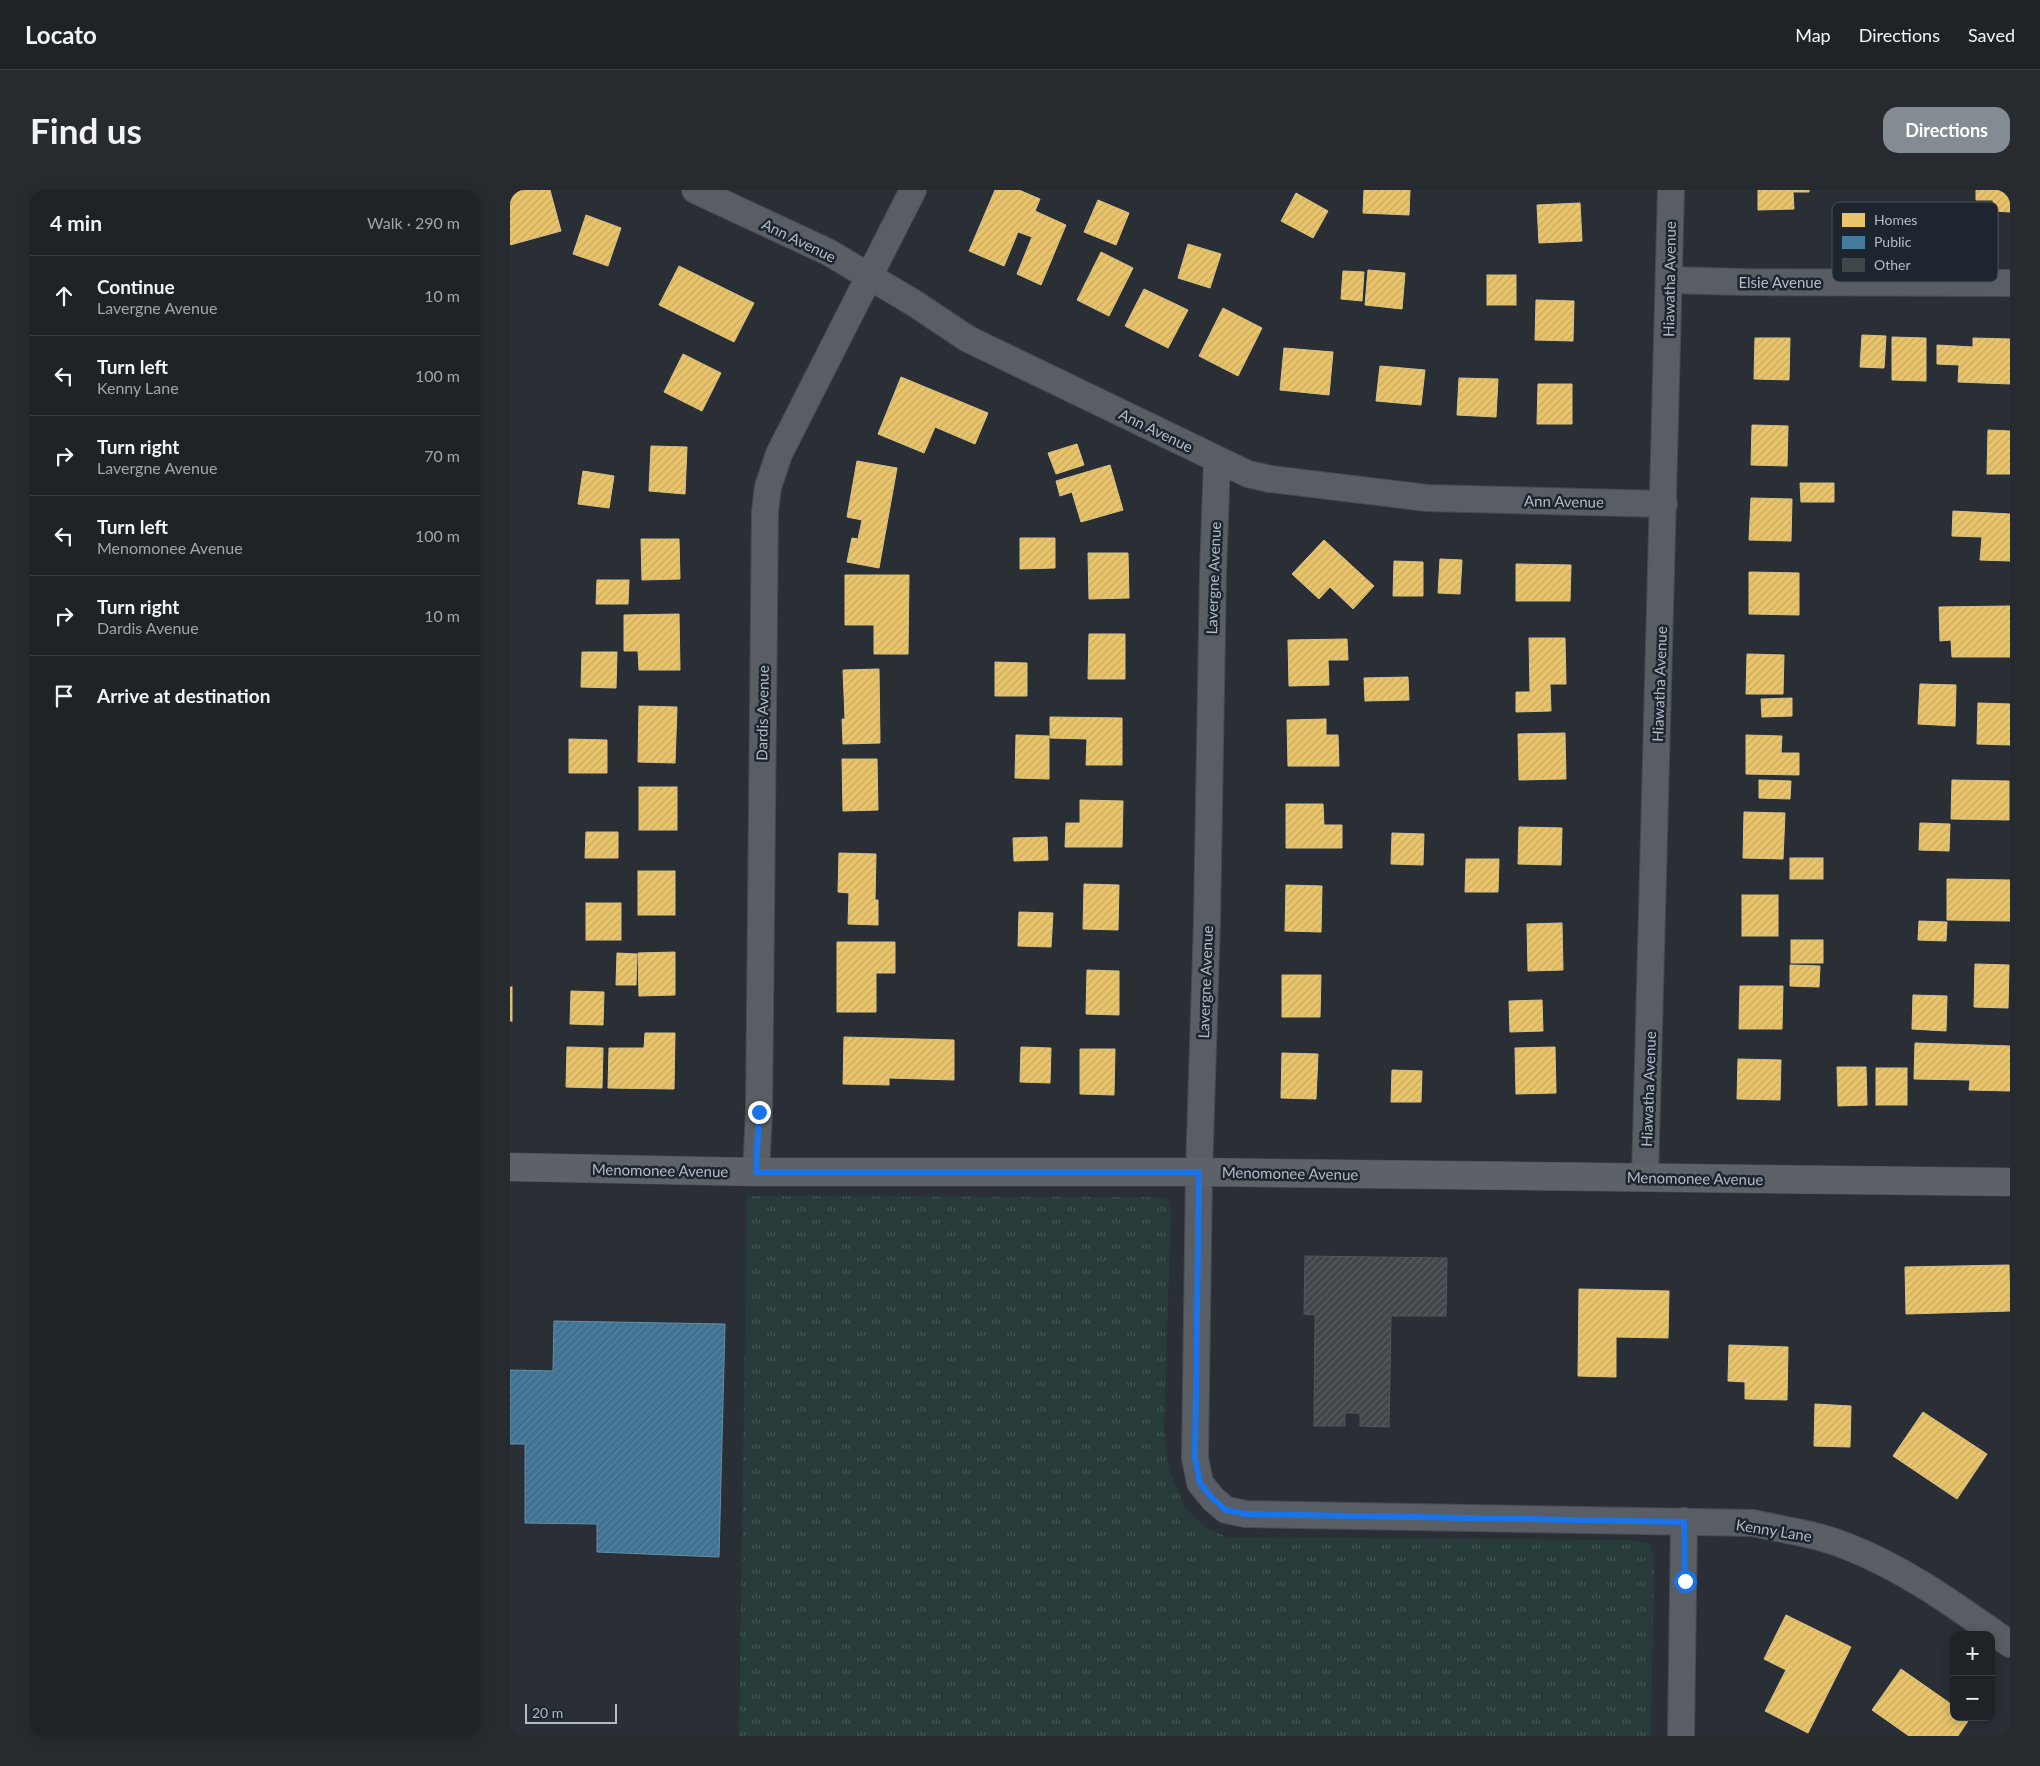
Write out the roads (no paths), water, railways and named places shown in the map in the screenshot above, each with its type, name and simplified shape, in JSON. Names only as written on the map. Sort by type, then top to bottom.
[{"type":"street","name":"Ann Avenue","points":[[695,190],[828,252],[968,339],[1248,474],[1270,479],[1428,498],[1664,504]]},
{"type":"street","name":"Dardis Avenue","points":[[756,1172],[759,1102],[762,682],[765,511],[768,487],[778,454],[913,190]]},
{"type":"street","name":"Hiawatha Avenue","points":[[1645,1178],[1671,190]]},
{"type":"street","name":"Elsie Avenue","points":[[1669,280],[2010,283]]},
{"type":"street","name":"Lavergne Avenue","points":[[1213,1499],[1200,1483],[1195,1458],[1199,1172],[1217,460]]},
{"type":"street","name":"Menomonee Avenue","points":[[510,1167],[756,1172],[1199,1172],[2010,1182]]},
{"type":"street","name":"Kenny Lane","points":[[1213,1499],[1226,1510],[1246,1514],[1753,1524],[1818,1537],[1875,1557],[1922,1583],[2010,1644]]},
{"type":"street","points":[[1682,1736],[1684,1522]]}]
